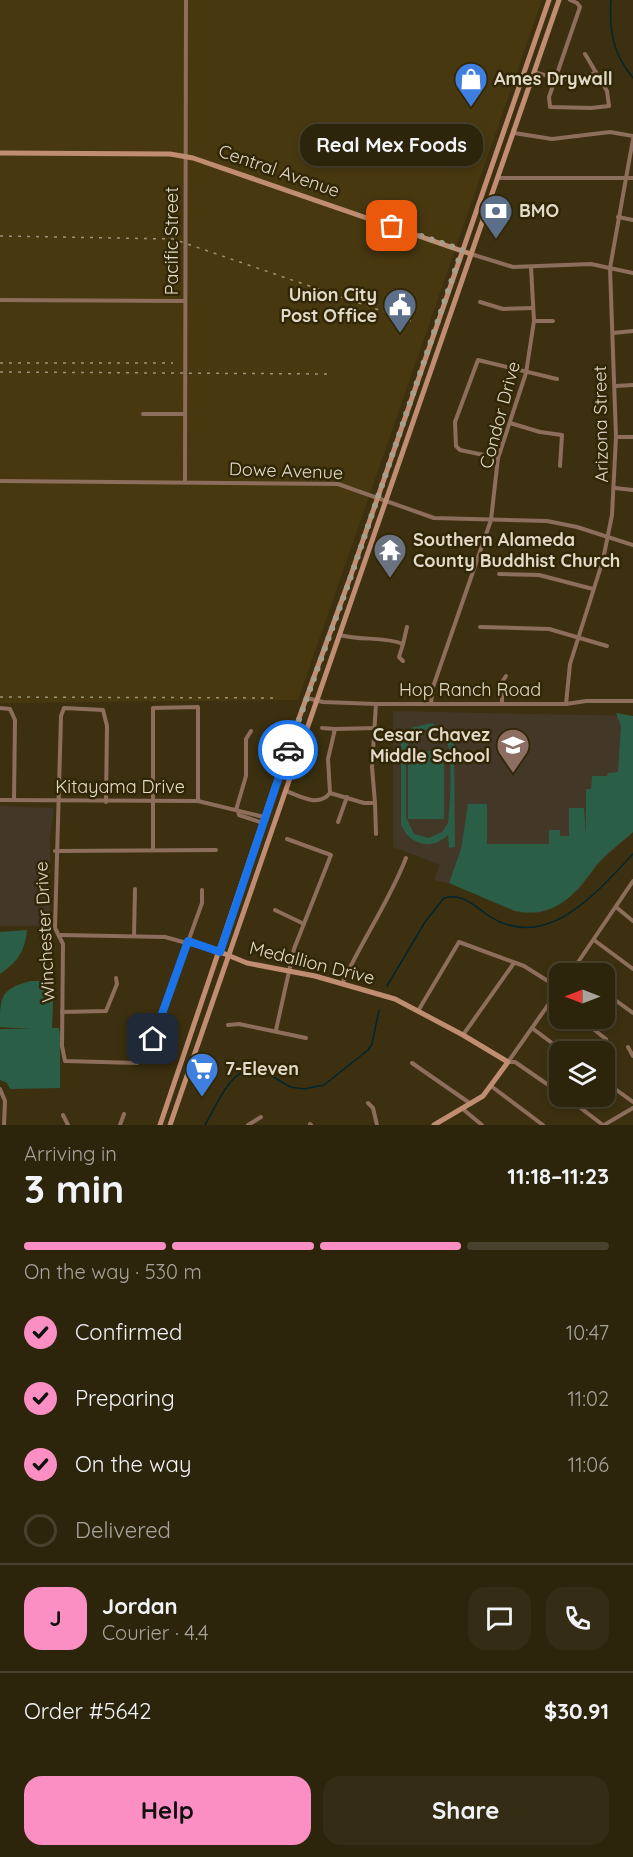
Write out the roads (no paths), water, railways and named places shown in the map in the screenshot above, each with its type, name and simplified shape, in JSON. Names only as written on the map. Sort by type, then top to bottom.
[{"type":"main road","points":[[160,1125],[263,820],[378,497],[549,0]]},
{"type":"main road","points":[[170,1125],[559,0]]},
{"type":"main road","name":"Central Avenue","points":[[0,153],[185,156],[471,254]]},
{"type":"main road","name":"Medallion Drive","points":[[220,952],[255,965],[315,976],[394,999],[464,1035],[508,1062]]},
{"type":"main road","points":[[434,1125],[472,1105],[491,1086],[508,1062]]},
{"type":"street","name":"Pacific Street","points":[[185,482],[186,0]]},
{"type":"street","points":[[570,0],[577,3],[580,8],[549,97],[550,106],[609,106],[609,95],[585,54]]},
{"type":"street","points":[[534,72],[556,79],[585,79],[596,72]]},
{"type":"street","points":[[513,132],[552,139],[610,132],[633,139]]},
{"type":"street","name":"Arizona Street","points":[[566,704],[570,664],[608,538],[615,488],[615,386],[610,268],[633,139]]},
{"type":"street","points":[[497,178],[633,178]]},
{"type":"street","points":[[618,217],[633,220]]},
{"type":"street","name":"Central Avenue","points":[[471,254],[513,267],[591,264],[633,273]]},
{"type":"street","name":"Condor Drive","points":[[431,704],[433,687],[491,520],[498,458],[526,373],[534,321],[531,267]]},
{"type":"street","points":[[0,300],[185,301]]},
{"type":"street","points":[[480,302],[503,309],[533,308]]},
{"type":"street","points":[[534,321],[553,321]]},
{"type":"street","points":[[613,333],[633,332]]},
{"type":"street","points":[[498,458],[460,450],[456,447],[455,422],[478,360],[557,379]]},
{"type":"street","points":[[615,386],[633,385]]},
{"type":"street","points":[[143,414],[185,414]]},
{"type":"street","points":[[510,423],[540,432],[562,435],[560,466]]},
{"type":"street","points":[[616,437],[633,437]]},
{"type":"street","name":"Dowe Avenue","points":[[0,481],[330,483],[347,486],[434,518],[547,521],[577,527],[633,545]]},
{"type":"street","points":[[615,488],[633,490]]},
{"type":"street","points":[[499,574],[539,575],[593,589]]},
{"type":"street","points":[[403,661],[399,657],[407,627]]},
{"type":"street","points":[[480,627],[549,629],[607,646]]},
{"type":"street","points":[[340,635],[358,640],[396,641],[404,644]]},
{"type":"street","points":[[502,704],[502,682],[506,676]]},
{"type":"street","name":"Hop Ranch Road","points":[[307,698],[317,701],[376,704],[566,704],[586,701],[633,701]]},
{"type":"street","points":[[376,704],[372,767],[376,834]]},
{"type":"street","points":[[153,850],[153,708],[198,707],[198,801]]},
{"type":"street","points":[[0,708],[10,709],[15,720],[14,800]]},
{"type":"street","name":"Winchester Drive","points":[[106,802],[106,719],[104,710],[64,708],[60,721],[60,801],[55,851],[55,928],[61,936],[62,1057],[65,1061],[137,1063],[146,1059],[188,941]]},
{"type":"street","points":[[322,728],[375,728]]},
{"type":"street","points":[[285,791],[314,801],[323,800],[330,793],[328,759],[335,729]]},
{"type":"street","points":[[237,811],[246,776],[246,739],[251,731]]},
{"type":"street","points":[[330,793],[364,803],[375,803]]},
{"type":"street","points":[[338,822],[346,797]]},
{"type":"street","name":"Kitayama Drive","points":[[0,800],[198,801],[263,820]]},
{"type":"street","points":[[276,1030],[294,949],[331,855],[287,839]]},
{"type":"street","points":[[55,851],[216,850]]},
{"type":"street","points":[[342,984],[358,948],[394,891],[406,858]]},
{"type":"street","points":[[577,963],[633,881]]},
{"type":"street","points":[[134,936],[135,889]]},
{"type":"street","points":[[188,941],[202,903],[202,890]]},
{"type":"street","points":[[616,907],[633,921]]},
{"type":"street","points":[[275,910],[304,924]]},
{"type":"street","name":"Medallion Drive","points":[[61,936],[134,936],[188,941],[220,952]]},
{"type":"street","points":[[594,940],[633,969]]},
{"type":"street","points":[[418,1011],[459,942],[514,963],[549,982]]},
{"type":"street","points":[[464,1035],[514,963]]},
{"type":"street","points":[[62,1012],[106,1011],[117,984],[116,978]]},
{"type":"street","points":[[615,1000],[633,1013]]},
{"type":"street","points":[[508,1062],[549,1003]]},
{"type":"street","points":[[228,1025],[239,1024],[276,1030],[306,1038]]},
{"type":"street","points":[[532,1028],[549,1041]]},
{"type":"street","points":[[593,1029],[606,1041]]},
{"type":"street","points":[[628,1047],[633,1056]]},
{"type":"street","points":[[508,1062],[515,1062],[549,1085]]},
{"type":"street","points":[[412,1063],[472,1105]]},
{"type":"street","points":[[491,1086],[543,1125]]},
{"type":"street","points":[[0,1089],[4,1101],[4,1125]]},
{"type":"street","points":[[615,1089],[633,1102]]},
{"type":"street","points":[[368,1103],[373,1108],[377,1125]]},
{"type":"street","points":[[580,1107],[604,1125],[633,1108]]},
{"type":"street","points":[[464,1110],[482,1125]]},
{"type":"street","points":[[120,1125],[124,1114]]},
{"type":"street","points":[[63,1115],[68,1125]]},
{"type":"street","points":[[248,1125],[261,1117]]},
{"type":"waterway","points":[[611,0],[614,42],[621,60],[633,78]]},
{"type":"waterway","points":[[387,986],[425,922],[444,898],[456,897],[466,900],[486,914],[508,925],[529,928],[548,924],[585,901],[633,854]]},
{"type":"waterway","points":[[205,1125],[225,1089],[238,1074],[247,1069],[256,1066],[290,1087],[304,1089],[324,1085],[368,1050],[372,1044],[379,1010]]},
{"type":"railway","points":[[0,236],[173,239],[411,321]]},
{"type":"railway","points":[[0,363],[173,363]]},
{"type":"railway","points":[[0,372],[327,374]]},
{"type":"railway","points":[[0,697],[279,698]]},
{"type":"place","name":"Ames Drywall","points":[[471,108]]},
{"type":"place","name":"Real Mex Foods","points":[[392,226]]},
{"type":"place","name":"BMO","points":[[496,240]]},
{"type":"place","name":"Union City Post Office","points":[[400,334]]},
{"type":"place","name":"Southern Alameda County Buddhist Church","points":[[390,579]]},
{"type":"place","name":"Cesar Chavez Middle School","points":[[513,774]]},
{"type":"place","name":"7-Eleven","points":[[202,1098]]}]
